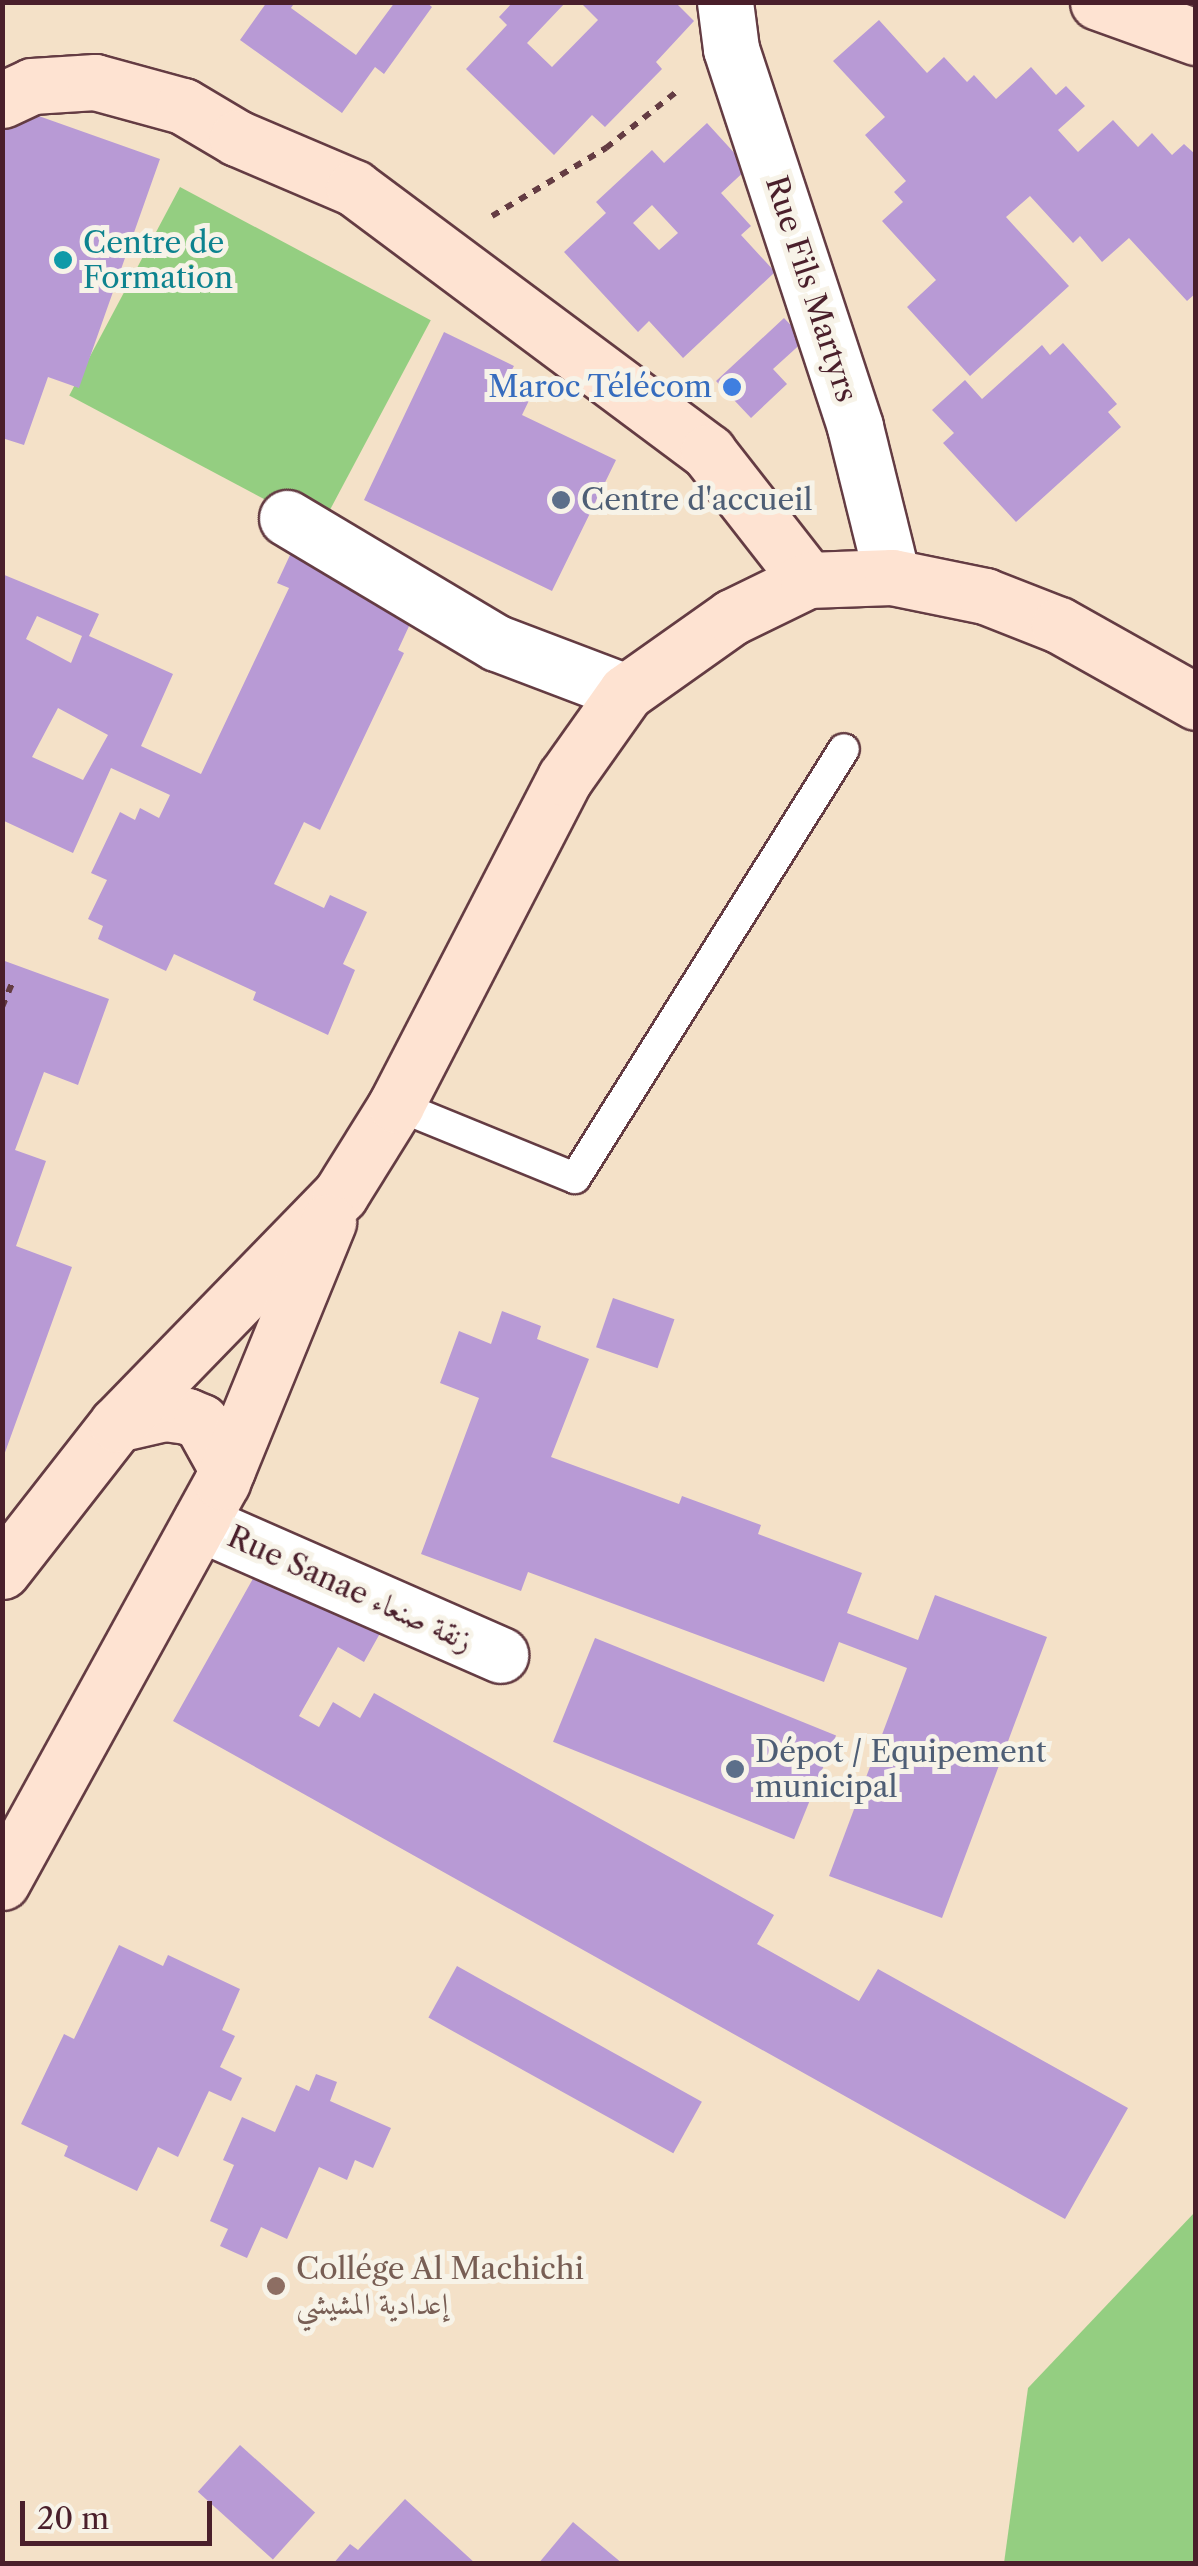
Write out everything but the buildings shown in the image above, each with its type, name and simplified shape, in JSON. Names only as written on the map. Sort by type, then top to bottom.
[{"type":"street","points":[[1098,2],[1196,37]]},
{"type":"street","name":"Rue Fils Martyrs","points":[[728,26],[855,427],[892,577]]},
{"type":"street","points":[[2,100],[32,86],[95,82],[183,106],[250,144],[354,188],[440,248],[708,452],[808,580]]},
{"type":"street","points":[[287,518],[497,644],[626,692]]},
{"type":"street","points":[[2,1882],[227,1469],[340,1194],[396,1104],[565,778],[626,692],[732,617],[808,580],[892,577],[985,596],[1059,625],[1196,702]]},
{"type":"street","points":[[2,1571],[117,1424],[340,1194]]},
{"type":"street","points":[[117,1424],[165,1413],[187,1416],[200,1422],[227,1469]]},
{"type":"street","name":"Rue Sanae زنقة صنعاء","points":[[200,1523],[500,1655]]},
{"type":"lane","points":[[396,1104],[575,1178],[844,749]]},
{"type":"path","points":[[440,248],[606,148],[728,26]]},
{"type":"path","points":[[2,1006],[12,984]]},
{"type":"green space","points":[[180,187],[431,320],[320,529],[69,395]]},
{"type":"green space","points":[[1195,2212],[1195,2563],[1004,2563],[1028,2388]]},
{"type":"place","name":"Centre de Formation","points":[[63,260]]},
{"type":"place","name":"Maroc Télécom","points":[[732,387]]},
{"type":"place","name":"Centre d'accueil","points":[[561,500]]},
{"type":"place","name":"Dépot / Equipement municipal","points":[[735,1769]]},
{"type":"place","name":"Collége Al Machichi إعدادية المشيشي","points":[[276,2286]]}]
